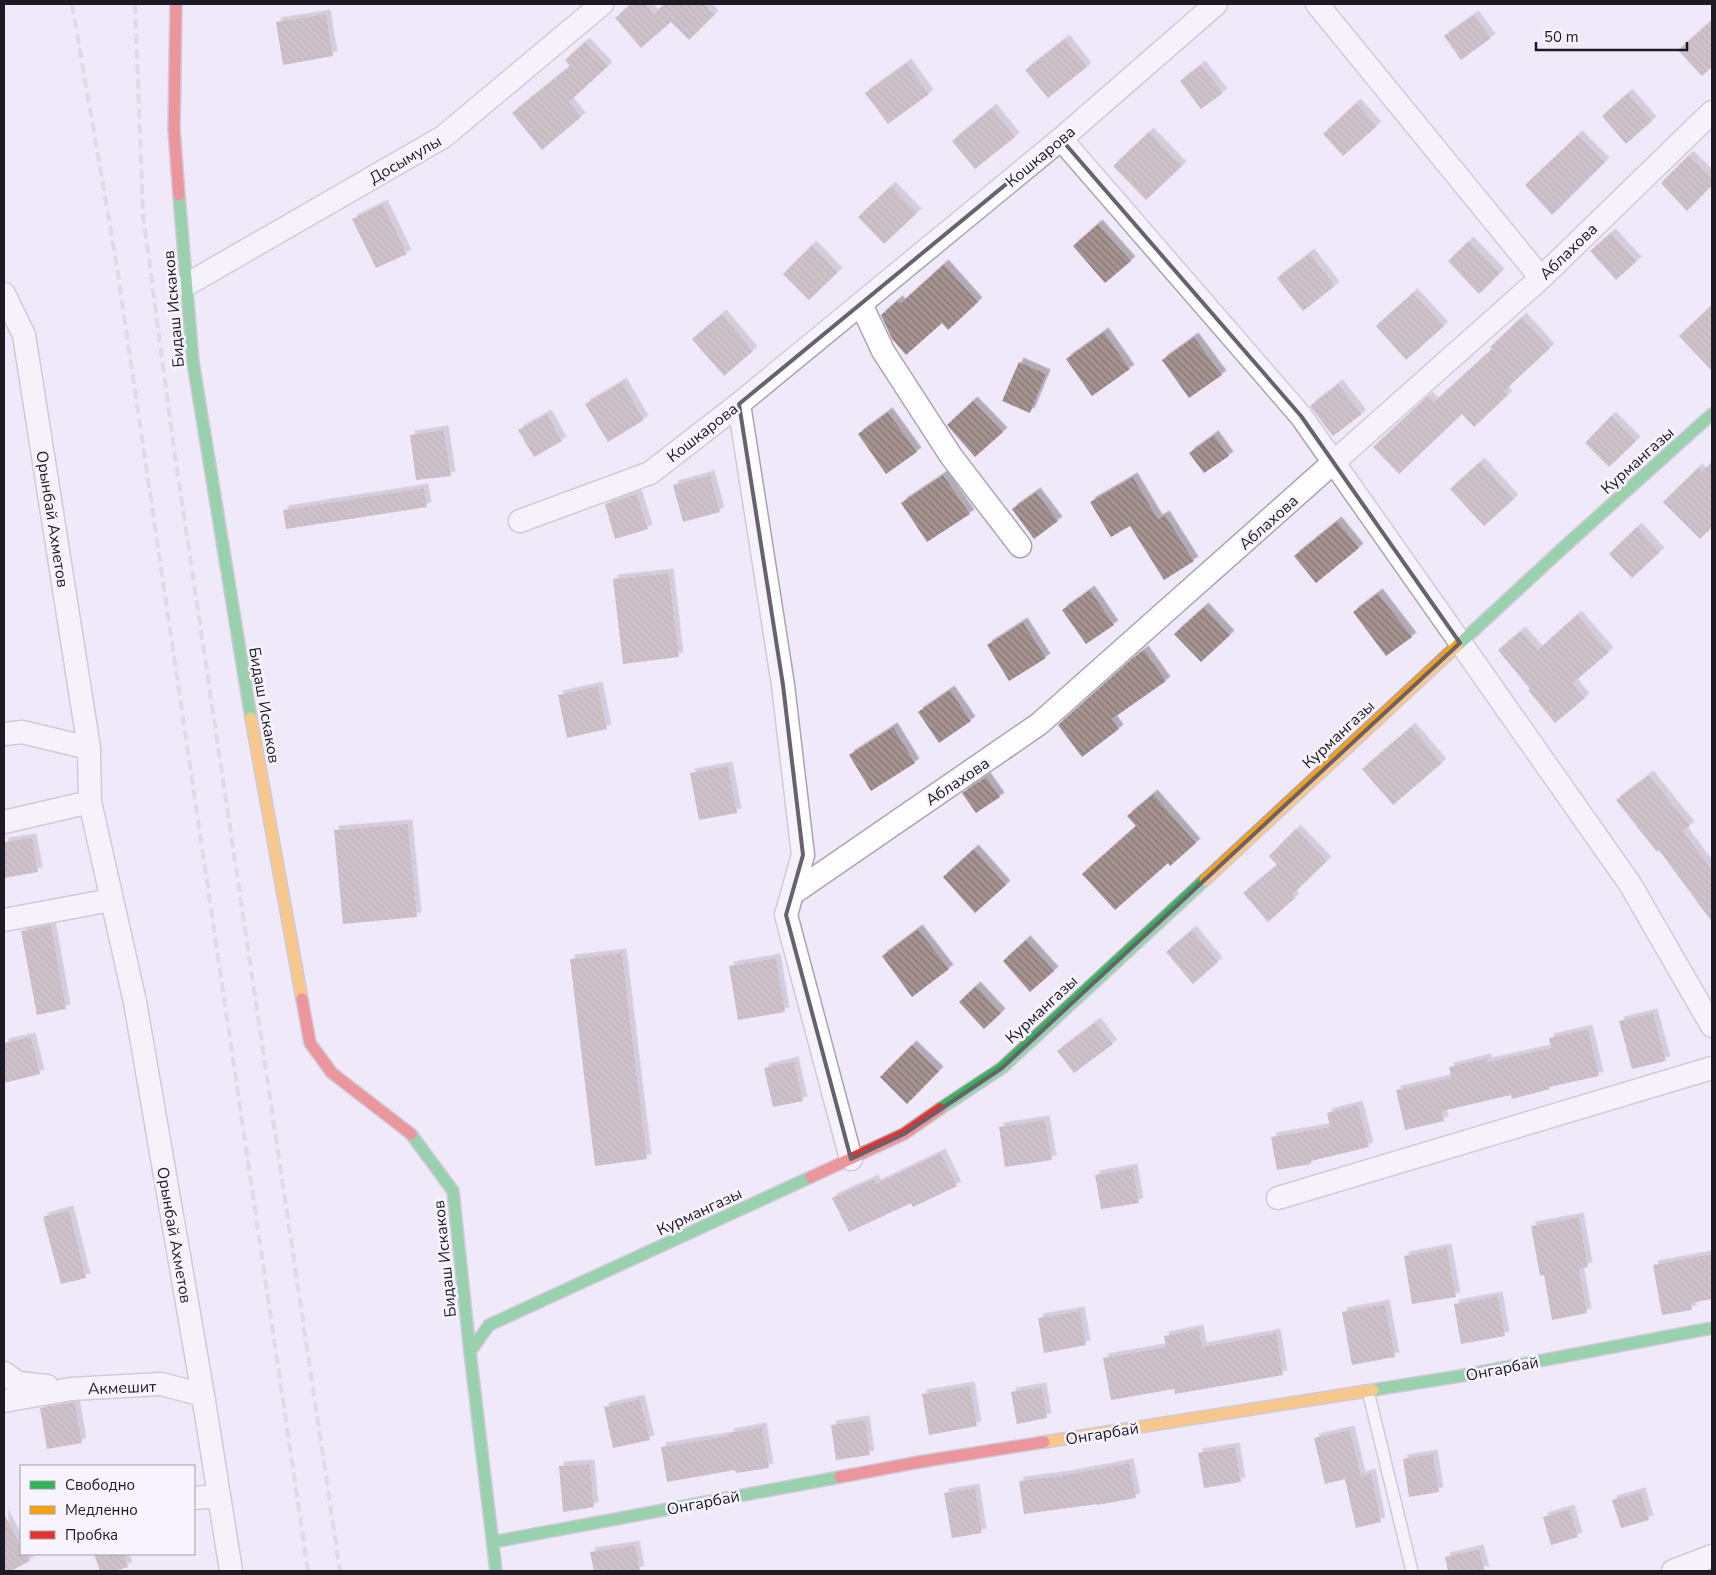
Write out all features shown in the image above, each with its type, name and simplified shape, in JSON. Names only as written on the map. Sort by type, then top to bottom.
[{"type":"street","name":"Бидаш Искаков","points":[[176,4],[174,130],[193,362],[239,654],[310,1043],[332,1073],[412,1135],[453,1191],[470,1352]]},
{"type":"street","name":"Досымулы","points":[[186,285],[443,137],[602,4]]},
{"type":"street","name":"Кошкарова","points":[[520,521],[650,473],[739,404],[861,304],[1060,139],[1216,4]]},
{"type":"street","points":[[1317,4],[1541,278]]},
{"type":"street","name":"Аблахова","points":[[792,894],[1040,724],[1541,278],[1712,112]]},
{"type":"street","points":[[1060,139],[1301,416],[1630,884],[1712,1026]]},
{"type":"street","name":"Орынбай Ахметов","points":[[4,294],[24,335],[89,748],[90,802],[135,1002],[203,1395],[231,1571]]},
{"type":"street","points":[[861,304],[883,351],[951,456],[1020,546]]},
{"type":"street","points":[[739,404],[783,685],[803,856],[786,915],[851,1159]]},
{"type":"street","name":"Курмангазы","points":[[470,1352],[489,1326],[904,1134],[1002,1068],[1564,547],[1712,414]]},
{"type":"street","points":[[4,734],[22,732],[89,748]]},
{"type":"street","points":[[4,822],[90,802]]},
{"type":"street","points":[[4,920],[111,900]]},
{"type":"street","points":[[1278,1198],[1712,1068]]},
{"type":"street","name":"Онгарбай","points":[[493,1542],[919,1462],[1460,1376],[1712,1328]]},
{"type":"street","points":[[470,1352],[496,1571]]},
{"type":"street","name":"Акмешит","points":[[4,1373],[18,1383],[71,1389]]},
{"type":"street","name":"Акмешит","points":[[4,1401],[71,1389],[161,1384],[203,1395]]},
{"type":"street","points":[[195,1498],[219,1496]]},
{"type":"street","points":[[1673,1571],[1712,1556]]},
{"type":"lane","points":[[1368,1391],[1412,1571]]},
{"type":"highlighted area","points":[[1061,139],[1301,416],[1460,643],[1002,1068],[904,1134],[851,1159],[786,915],[803,855],[783,685],[739,404]]},
{"type":"building","points":[[631,4],[645,4],[654,14],[664,4],[704,4],[714,15],[689,40],[671,22],[641,48],[615,18]]},
{"type":"building","points":[[326,14],[333,56],[283,65],[276,22]]},
{"type":"building","points":[[1474,15],[1491,38],[1461,60],[1444,36]]},
{"type":"building","points":[[1712,20],[1712,67],[1702,76],[1678,50]]},
{"type":"building","points":[[1065,39],[1087,67],[1048,98],[1025,70]]},
{"type":"building","points":[[585,42],[608,66],[569,102],[581,117],[542,150],[512,113],[570,66],[565,60]]},
{"type":"building","points":[[907,63],[929,94],[888,124],[865,93]]},
{"type":"building","points":[[1201,65],[1223,93],[1201,109],[1180,81]]},
{"type":"building","points":[[1628,93],[1652,121],[1626,144],[1602,116]]},
{"type":"building","points":[[1356,103],[1377,126],[1343,156],[1323,134]]},
{"type":"building","points":[[992,108],[1015,137],[975,169],[952,141]]},
{"type":"building","points":[[1149,132],[1182,166],[1146,200],[1113,166]]},
{"type":"building","points":[[1578,135],[1605,162],[1552,215],[1525,185]]},
{"type":"building","points":[[1689,155],[1712,178],[1712,185],[1687,211],[1661,183]]},
{"type":"building","points":[[891,186],[917,213],[884,244],[858,217]]},
{"type":"building","points":[[383,204],[407,254],[376,268],[352,219]]},
{"type":"building","points":[[1098,224],[1131,261],[1105,283],[1073,246]]},
{"type":"building","points":[[1611,233],[1637,261],[1616,280],[1590,251]]},
{"type":"building","points":[[1469,241],[1500,273],[1479,294],[1448,261]]},
{"type":"building","points":[[812,245],[838,272],[809,300],[783,274]]},
{"type":"building","points":[[1310,253],[1335,286],[1303,311],[1277,278]]},
{"type":"building","points":[[944,264],[978,302],[948,330],[942,323],[906,355],[892,339],[881,315],[898,300],[901,303]]},
{"type":"building","points":[[1413,293],[1444,326],[1406,360],[1376,326]]},
{"type":"building","points":[[1712,305],[1712,371],[1679,336]]},
{"type":"building","points":[[722,314],[753,351],[724,376],[692,339]]},
{"type":"building","points":[[1522,317],[1550,348],[1504,391],[1508,395],[1474,427],[1462,414],[1399,474],[1373,447],[1428,396],[1434,402],[1492,349],[1490,347]]},
{"type":"building","points":[[1104,332],[1130,369],[1092,396],[1066,359]]},
{"type":"building","points":[[1194,337],[1222,375],[1189,398],[1162,360]]},
{"type":"building","points":[[1019,362],[1046,374],[1030,413],[1002,401]]},
{"type":"building","points":[[622,382],[644,420],[608,442],[585,404]]},
{"type":"building","points":[[1338,384],[1362,414],[1333,436],[1310,406]]},
{"type":"building","points":[[973,401],[1003,432],[975,457],[947,425]]},
{"type":"building","points":[[888,412],[917,452],[886,474],[858,434]]},
{"type":"building","points":[[547,414],[562,441],[534,457],[518,430]]},
{"type":"building","points":[[1611,416],[1636,441],[1609,467],[1585,443]]},
{"type":"building","points":[[444,430],[451,476],[416,480],[410,435]]},
{"type":"building","points":[[1214,435],[1229,456],[1204,473],[1189,453]]},
{"type":"building","points":[[1480,462],[1514,499],[1484,526],[1450,489]]},
{"type":"building","points":[[1712,462],[1712,527],[1700,539],[1663,502],[1698,468],[1702,472]]},
{"type":"building","points":[[710,475],[720,512],[683,522],[673,485]]},
{"type":"building","points":[[943,475],[970,514],[927,542],[901,503]]},
{"type":"building","points":[[1133,477],[1158,519],[1165,515],[1194,561],[1164,580],[1130,526],[1111,537],[1090,502]]},
{"type":"building","points":[[424,488],[427,507],[286,529],[283,510]]},
{"type":"building","points":[[1036,492],[1058,521],[1034,539],[1012,509]]},
{"type":"building","points":[[637,494],[648,529],[615,539],[605,504]]},
{"type":"building","points":[[1337,521],[1359,548],[1316,583],[1294,556]]},
{"type":"building","points":[[1637,527],[1660,552],[1632,578],[1609,554]]},
{"type":"building","points":[[669,573],[679,657],[623,664],[613,579]]},
{"type":"building","points":[[1090,590],[1114,625],[1086,644],[1062,610]]},
{"type":"building","points":[[1378,593],[1412,637],[1386,656],[1353,612]]},
{"type":"building","points":[[1204,607],[1230,635],[1201,662],[1174,634]]},
{"type":"building","points":[[1577,615],[1609,652],[1573,683],[1585,698],[1555,723],[1498,650],[1521,631],[1538,650]]},
{"type":"building","points":[[1023,622],[1046,658],[1009,681],[987,645]]},
{"type":"building","points":[[1144,650],[1166,681],[1112,719],[1119,729],[1082,757],[1058,725]]},
{"type":"building","points":[[598,686],[607,729],[567,738],[558,695]]},
{"type":"building","points":[[950,690],[971,721],[939,743],[918,712]]},
{"type":"building","points":[[893,727],[915,763],[871,791],[849,755]]},
{"type":"building","points":[[1411,727],[1442,763],[1393,805],[1362,769]]},
{"type":"building","points":[[728,766],[737,813],[699,820],[690,773]]},
{"type":"building","points":[[1649,775],[1690,826],[1683,831],[1712,870],[1712,922],[1659,850],[1657,852],[1616,800]]},
{"type":"building","points":[[986,777],[1000,797],[976,813],[962,793]]},
{"type":"building","points":[[1153,794],[1196,843],[1170,866],[1168,863],[1115,910],[1082,874],[1136,826],[1127,816]]},
{"type":"building","points":[[408,824],[417,917],[343,924],[334,830]]},
{"type":"building","points":[[1296,829],[1327,861],[1292,895],[1295,898],[1268,922],[1243,893],[1277,865],[1269,856]]},
{"type":"building","points":[[32,838],[38,872],[4,878],[4,842]]},
{"type":"building","points":[[974,849],[1006,885],[975,913],[943,877]]},
{"type":"building","points":[[51,925],[66,1009],[37,1015],[21,931]]},
{"type":"building","points":[[918,929],[949,969],[912,997],[882,956]]},
{"type":"building","points":[[1192,930],[1218,962],[1193,984],[1166,952]]},
{"type":"building","points":[[1026,940],[1054,971],[1030,992],[1003,961]]},
{"type":"building","points":[[622,953],[647,1159],[595,1166],[570,959]]},
{"type":"building","points":[[776,958],[785,1012],[738,1020],[729,966]]},
{"type":"building","points":[[976,986],[1001,1013],[984,1029],[959,1002]]},
{"type":"building","points":[[1653,1013],[1666,1061],[1632,1069],[1619,1021]]},
{"type":"building","points":[[1096,1022],[1113,1044],[1074,1073],[1057,1051]]},
{"type":"building","points":[[1588,1029],[1599,1076],[1549,1087],[1550,1089],[1512,1099],[1511,1095],[1442,1111],[1444,1121],[1405,1130],[1396,1090],[1451,1078],[1449,1067],[1487,1058],[1487,1062],[1551,1048],[1549,1038]]},
{"type":"building","points":[[31,1037],[40,1074],[4,1083],[4,1043]]},
{"type":"building","points":[[912,1045],[939,1071],[907,1104],[880,1077]]},
{"type":"building","points":[[794,1061],[803,1101],[773,1107],[764,1068]]},
{"type":"building","points":[[1358,1105],[1369,1147],[1311,1161],[1311,1164],[1277,1170],[1271,1137],[1330,1127],[1327,1113]]},
{"type":"building","points":[[1045,1120],[1052,1160],[1005,1167],[999,1127]]},
{"type":"building","points":[[941,1153],[957,1186],[913,1207],[911,1203],[849,1232],[832,1198],[874,1179],[876,1184]]},
{"type":"building","points":[[1133,1168],[1139,1203],[1101,1209],[1095,1175]]},
{"type":"building","points":[[69,1210],[86,1278],[61,1284],[43,1217]]},
{"type":"building","points":[[1579,1217],[1588,1267],[1579,1269],[1587,1313],[1552,1320],[1544,1275],[1540,1276],[1531,1226]]},
{"type":"building","points":[[1447,1248],[1456,1297],[1412,1304],[1404,1256]]},
{"type":"building","points":[[1712,1254],[1712,1299],[1691,1303],[1692,1310],[1662,1315],[1653,1265]]},
{"type":"building","points":[[1498,1296],[1505,1336],[1461,1344],[1454,1304]]},
{"type":"building","points":[[1385,1304],[1395,1357],[1352,1365],[1342,1312]]},
{"type":"building","points":[[1080,1311],[1086,1345],[1044,1353],[1038,1318]]},
{"type":"building","points":[[1199,1329],[1202,1347],[1276,1333],[1283,1375],[1175,1394],[1174,1389],[1111,1400],[1103,1358],[1166,1347],[1164,1336]]},
{"type":"building","points":[[970,1386],[977,1426],[929,1435],[922,1394]]},
{"type":"building","points":[[1042,1387],[1047,1418],[1017,1424],[1011,1392]]},
{"type":"building","points":[[640,1399],[650,1440],[613,1448],[604,1407]]},
{"type":"building","points":[[75,1402],[82,1443],[47,1449],[40,1408]]},
{"type":"building","points":[[865,1420],[870,1455],[836,1460],[831,1425]]},
{"type":"building","points":[[762,1427],[769,1468],[736,1473],[735,1470],[667,1482],[661,1447],[729,1436],[729,1433]]},
{"type":"building","points":[[1350,1430],[1361,1476],[1371,1473],[1381,1522],[1356,1528],[1345,1479],[1325,1484],[1314,1438]]},
{"type":"building","points":[[1235,1447],[1241,1482],[1204,1488],[1198,1453]]},
{"type":"building","points":[[1433,1454],[1439,1492],[1409,1497],[1403,1459]]},
{"type":"building","points":[[1129,1463],[1136,1498],[1024,1514],[1019,1481],[1066,1475]]},
{"type":"building","points":[[590,1464],[594,1507],[563,1512],[559,1466]]},
{"type":"building","points":[[975,1488],[982,1533],[952,1538],[944,1493]]},
{"type":"building","points":[[1641,1492],[1649,1520],[1621,1528],[1612,1500]]},
{"type":"building","points":[[1570,1509],[1578,1537],[1551,1545],[1543,1517]]},
{"type":"building","points":[[4,1514],[20,1544],[20,1555],[27,1555],[30,1561],[11,1571],[4,1571]]},
{"type":"building","points":[[635,1545],[640,1571],[594,1571],[590,1552]]},
{"type":"building","points":[[1479,1549],[1485,1571],[1448,1571],[1445,1557]]},
{"type":"building","points":[[94,1555],[124,1555],[128,1567],[115,1571],[100,1571]]},
{"type":"railway","points":[[72,4],[116,261],[308,1571]]},
{"type":"railway","points":[[135,4],[143,214],[173,442],[340,1571]]},
{"type":"traffic: fast","points":[[179,195],[193,362],[251,718]]},
{"type":"traffic: fast","points":[[1457,646],[1712,414]]},
{"type":"traffic: fast","points":[[940,1109],[1002,1068],[1205,880]]},
{"type":"traffic: fast","points":[[411,1134],[453,1191],[470,1352]]},
{"type":"traffic: fast","points":[[496,1571],[470,1352],[489,1325],[811,1177]]},
{"type":"traffic: fast","points":[[1373,1390],[1460,1376],[1712,1328]]},
{"type":"traffic: fast","points":[[493,1542],[840,1477]]},
{"type":"traffic: slow","points":[[1205,880],[1457,646]]},
{"type":"traffic: slow","points":[[251,718],[302,999]]},
{"type":"traffic: slow","points":[[1044,1442],[1373,1390]]},
{"type":"traffic: jam","points":[[176,4],[174,130],[179,195]]},
{"type":"traffic: jam","points":[[302,999],[310,1043],[332,1073],[411,1134]]},
{"type":"traffic: jam","points":[[811,1177],[904,1134],[940,1109]]},
{"type":"traffic: jam","points":[[840,1477],[1044,1442]]}]
